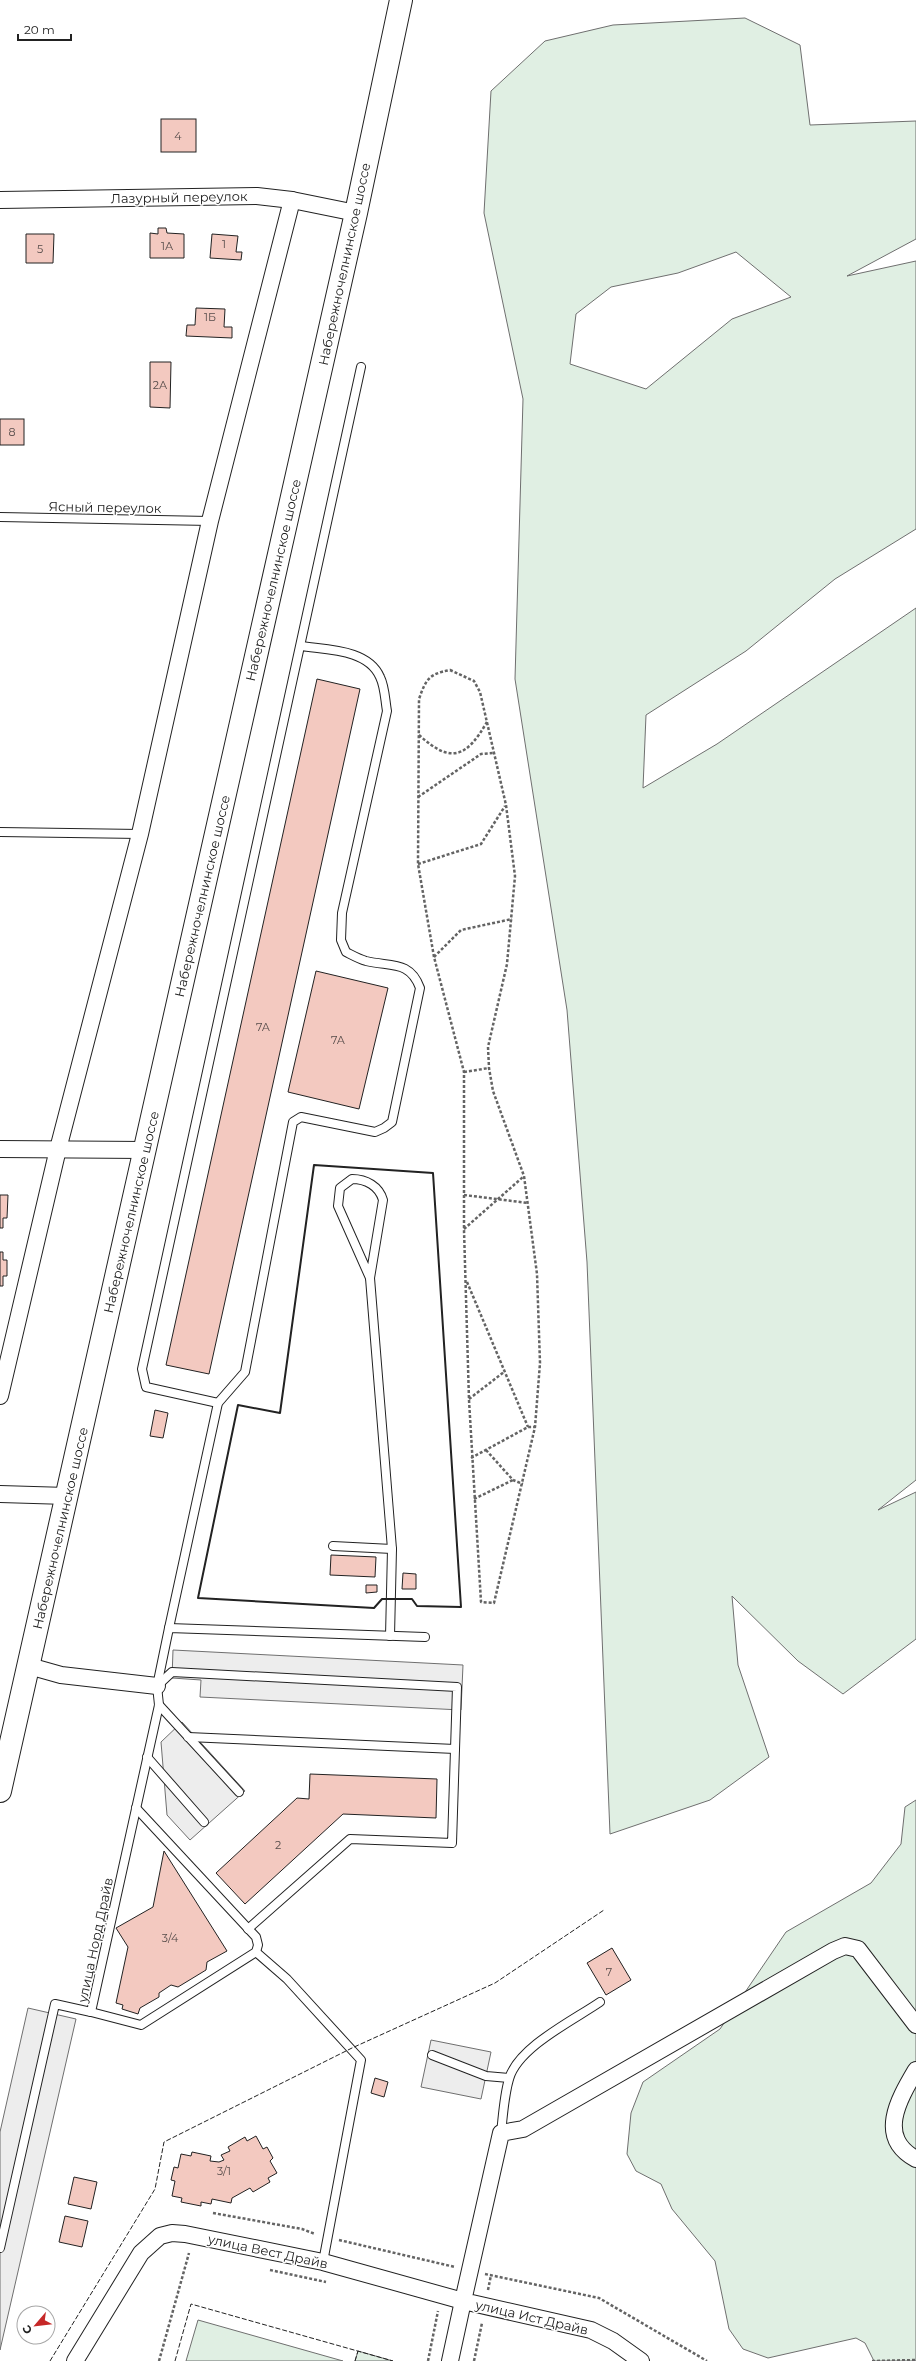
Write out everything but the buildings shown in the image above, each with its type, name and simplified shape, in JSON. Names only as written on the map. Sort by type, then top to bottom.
[{"type":"main road","name":"Набережночелнинское шоссе","points":[[0,1791],[356,213],[401,0]]},
{"type":"street","name":"Лазурный переулок","points":[[0,200],[257,196],[292,200],[356,213]]},
{"type":"street","points":[[0,1396],[58,1149],[140,834],[210,521],[292,200]]},
{"type":"street","points":[[0,1149],[145,1150]]},
{"type":"street","points":[[0,1494],[67,1496]]},
{"type":"street","points":[[29,1666],[61,1675],[157,1686]]},
{"type":"street","points":[[450,2361],[501,2133],[523,2128],[846,1946],[858,1949],[916,2025]]},
{"type":"street","points":[[916,2070],[899,2100],[893,2122],[896,2142],[916,2159]]},
{"type":"street","name":"улица Вест Драйв","points":[[75,2361],[141,2253],[160,2236],[172,2233],[185,2234],[323,2262],[463,2301]]},
{"type":"street","name":"улица Ист Драйв","points":[[463,2301],[591,2330],[613,2341],[641,2361]]},
{"type":"lane","points":[[300,646],[356,655],[372,664],[381,678],[387,711],[342,913],[341,940],[346,952],[364,961],[406,968],[416,975],[420,988],[392,1122],[375,1132],[301,1117],[294,1122],[245,1372],[218,1403],[146,1387],[142,1369],[300,646],[361,367]]},
{"type":"lane","name":"Ясный переулок","points":[[0,517],[210,521]]},
{"type":"lane","points":[[0,832],[140,834]]},
{"type":"lane","points":[[370,1278],[338,1206],[340,1188],[352,1179],[360,1179],[376,1187],[381,1193],[383,1200],[370,1278],[392,1549],[390,1636]]},
{"type":"lane","name":"улица Норд Драйв","points":[[0,2248],[55,2004],[91,2012],[159,1705],[157,1686],[218,1403]]},
{"type":"lane","points":[[333,1546],[392,1549]]},
{"type":"lane","points":[[169,1628],[425,1638]]},
{"type":"lane","points":[[157,1686],[172,1672],[457,1687],[452,1843],[350,1839],[248,1929]]},
{"type":"lane","points":[[159,1705],[239,1792]]},
{"type":"lane","points":[[188,1737],[455,1749]]},
{"type":"lane","points":[[147,1757],[204,1822]]},
{"type":"lane","points":[[91,2012],[142,2025],[256,1952],[258,1945],[256,1937],[136,1808]]},
{"type":"lane","points":[[256,1952],[291,1984],[361,2060],[323,2262]]},
{"type":"lane","points":[[501,2133],[509,2078],[517,2064],[534,2046],[600,2002]]},
{"type":"lane","points":[[432,2055],[486,2076],[509,2078]]},
{"type":"path","points":[[450,670],[474,682],[480,692],[506,805],[515,876],[507,964],[488,1047],[489,1068],[493,1091],[524,1176],[537,1274],[540,1363],[535,1427],[523,1484],[494,1603],[481,1602],[471,1458],[464,1230],[464,1072],[434,957],[418,864],[418,735],[419,699],[425,682],[436,673],[450,670]]},
{"type":"path","points":[[418,735],[438,750],[451,754],[462,751],[472,744],[487,722]]},
{"type":"path","points":[[417,797],[481,754],[493,753]]},
{"type":"path","points":[[418,864],[481,844],[506,805]]},
{"type":"path","points":[[434,957],[461,930],[512,919]]},
{"type":"path","points":[[464,1072],[489,1068]]},
{"type":"path","points":[[464,1230],[524,1176]]},
{"type":"path","points":[[464,1195],[528,1203]]},
{"type":"path","points":[[466,1280],[528,1427]]},
{"type":"path","points":[[469,1400],[504,1372]]},
{"type":"path","points":[[471,1458],[528,1427],[535,1427]]},
{"type":"path","points":[[486,1450],[513,1480],[523,1484]]},
{"type":"path","points":[[474,1499],[513,1480]]},
{"type":"path","points":[[182,2252],[196,2255]]},
{"type":"path","points":[[159,2361],[189,2253]]},
{"type":"path","points":[[269,2270],[331,2283]]},
{"type":"path","points":[[428,2361],[439,2306]]},
{"type":"path","points":[[474,2361],[482,2319]]},
{"type":"path","points":[[872,2361],[916,2360]]},
{"type":"green space","points":[[745,18],[800,45],[810,125],[916,121],[916,239],[847,276],[916,261],[916,529],[835,579],[746,651],[646,715],[643,788],[717,744],[916,608],[916,1480],[878,1510],[916,1492],[916,1639],[843,1694],[798,1661],[732,1596],[738,1665],[769,1757],[710,1800],[610,1834],[587,1262],[567,1010],[515,679],[523,399],[484,213],[491,91],[545,41],[613,25]],"holes":[[[736,252],[791,297],[732,319],[646,389],[570,364],[576,314],[611,287],[678,273]]]},
{"type":"green space","points":[[916,1800],[916,2361],[874,2361],[865,2343],[856,2338],[768,2358],[743,2349],[729,2329],[715,2261],[672,2209],[661,2184],[636,2171],[627,2154],[631,2113],[643,2082],[720,2029],[786,1932],[871,1883],[901,1844],[905,1807]]},
{"type":"green space","points":[[198,2320],[343,2361],[186,2361]]},
{"type":"green space","points":[[358,2351],[393,2361],[355,2361]]},
{"type":"shaded area","points":[[173,1650],[463,1665],[461,1710],[200,1697],[201,1680],[172,1678]]},
{"type":"shaded area","points":[[182,1722],[245,1791],[190,1840],[167,1815],[161,1742]]},
{"type":"shaded area","points":[[28,2008],[76,2019],[0,2350],[0,2132]]},
{"type":"shaded area","points":[[431,2040],[491,2052],[481,2099],[421,2087]]},
{"type":"fence","points":[[50,2361],[155,2189],[164,2142],[352,2048],[495,1983],[604,1910]]},
{"type":"fence","points":[[175,2361],[191,2304],[393,2361]]},
{"type":"fence","points":[[355,2361],[358,2351]]},
{"type":"wall","points":[[314,1165],[433,1173],[461,1607],[417,1606],[412,1599],[382,1599],[374,1608],[198,1598],[238,1405],[280,1413],[314,1165]]}]
